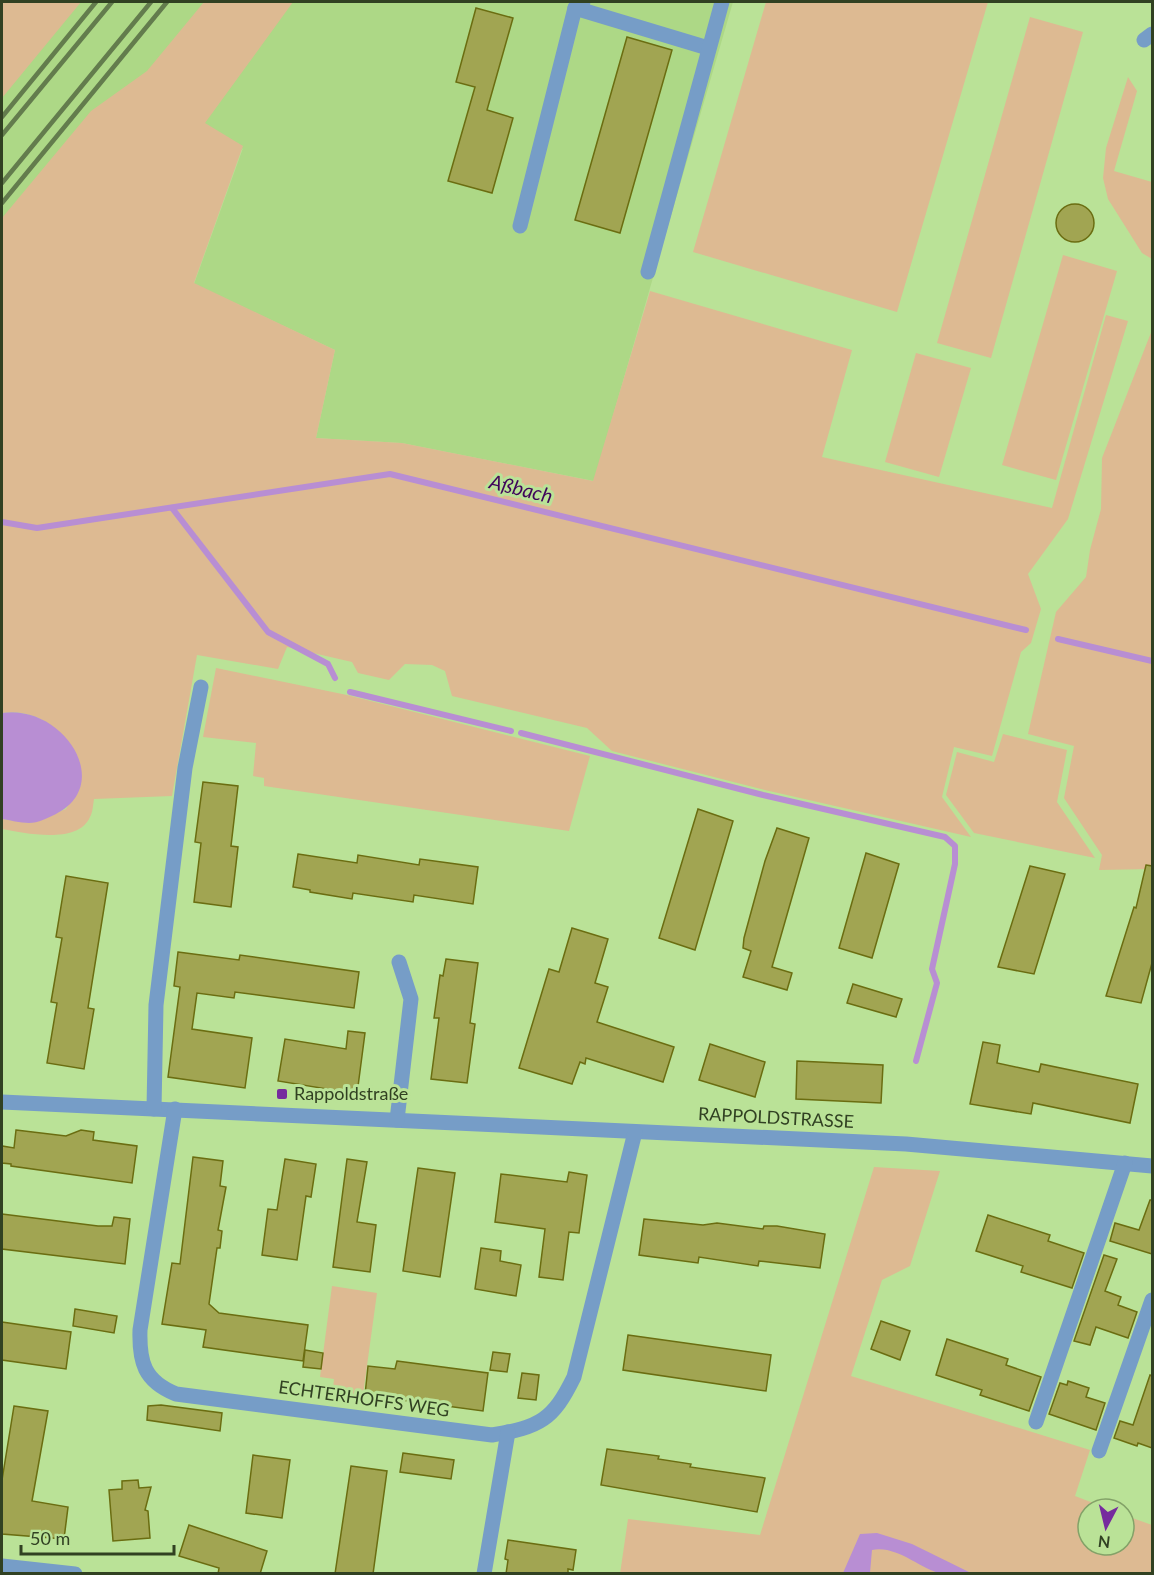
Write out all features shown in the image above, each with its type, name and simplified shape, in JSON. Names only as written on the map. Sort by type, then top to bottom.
[{"type":"street","points":[[648,272],[722,2]]},
{"type":"street","points":[[520,226],[579,5],[708,48]]},
{"type":"street","points":[[154,1109],[156,1005],[185,768],[201,687]]},
{"type":"street","points":[[397,1120],[411,999],[399,962]]},
{"type":"street","name":"RAPPOLDSTRASSE","points":[[2,1102],[906,1144],[1152,1166]]},
{"type":"street","name":"ECHTERHOFFS WEG","points":[[175,1110],[140,1330],[139,1349],[145,1370],[159,1387],[176,1394],[492,1435],[543,1421],[560,1406],[574,1377],[636,1132]]},
{"type":"street","points":[[1036,1422],[1125,1163]]},
{"type":"street","points":[[1099,1451],[1152,1300]]},
{"type":"street","points":[[484,1574],[508,1432]]},
{"type":"street","points":[[2,1566],[75,1574]]},
{"type":"shaded area","points":[[2,2],[733,2],[594,481],[402,443],[316,438],[335,350],[194,284],[243,148],[2,430]]},
{"type":"shaded area","points":[[2,2],[81,2],[2,98]]},
{"type":"shaded area","points":[[204,2],[293,2],[205,123],[243,146],[194,283],[335,350],[316,438],[402,443],[593,481],[650,291],[852,350],[822,457],[1052,508],[1106,315],[1128,321],[1068,519],[1028,574],[1041,609],[1031,643],[1021,652],[992,756],[954,747],[942,797],[971,837],[765,790],[612,751],[587,728],[452,696],[445,671],[432,665],[405,664],[389,680],[358,673],[352,662],[287,647],[278,669],[197,655],[172,796],[94,799],[91,815],[84,826],[63,834],[36,834],[2,829],[2,819],[30,823],[66,809],[81,779],[72,751],[55,729],[31,715],[17,712],[2,713],[2,218],[91,111],[147,71]]},
{"type":"shaded area","points":[[766,2],[988,2],[897,312],[693,252]]},
{"type":"shaded area","points":[[1030,17],[1083,32],[991,358],[937,343]]},
{"type":"shaded area","points":[[1128,77],[1137,91],[1114,171],[1152,182],[1152,259],[1142,253],[1108,199],[1103,178],[1106,148]]},
{"type":"shaded area","points":[[1063,255],[1117,271],[1056,480],[1002,465]]},
{"type":"shaded area","points":[[1152,330],[1152,869],[1099,870],[1102,855],[1064,798],[1074,746],[1028,734],[1056,612],[1086,577],[1090,550],[1101,509],[1102,458]]},
{"type":"shaded area","points":[[916,353],[971,368],[939,477],[885,462]]},
{"type":"shaded area","points":[[216,668],[347,695],[590,756],[569,831],[264,786],[264,778],[253,776],[256,743],[203,737]]},
{"type":"shaded area","points":[[2,713],[24,714],[44,721],[61,733],[74,749],[81,766],[81,784],[73,801],[56,814],[43,820],[29,823],[2,819]]},
{"type":"shaded area","points":[[1003,734],[1067,750],[1057,802],[1095,858],[974,833],[946,795],[957,752],[994,762]]},
{"type":"shaded area","points":[[874,1167],[940,1171],[910,1266],[882,1280],[851,1376],[1090,1450],[1075,1496],[1078,1497],[1076,1557],[1136,1557],[1136,1519],[1152,1525],[1152,1573],[620,1574],[628,1519],[760,1535]]},
{"type":"shaded area","points":[[332,1286],[377,1293],[362,1402],[332,1397],[334,1379],[320,1377]]},
{"type":"shaded area","points":[[877,1533],[912,1544],[971,1573],[942,1574],[899,1554],[881,1549],[872,1550],[870,1573],[843,1573],[860,1534]]},
{"type":"building","points":[[476,8],[513,18],[487,110],[513,118],[492,193],[448,181],[475,87],[456,82]]},
{"type":"building","points":[[627,37],[672,50],[620,233],[575,220]]},
{"type":"building","points":[[1075,204],[1088,210],[1094,223],[1088,236],[1075,242],[1062,236],[1056,223],[1062,210]]},
{"type":"building","points":[[203,782],[238,786],[231,846],[238,847],[231,907],[194,902],[201,843],[195,842]]},
{"type":"building","points":[[698,809],[733,821],[695,950],[659,938]]},
{"type":"building","points":[[777,828],[809,838],[772,967],[792,973],[787,990],[743,977],[751,951],[743,948],[744,938],[765,861]]},
{"type":"building","points":[[866,853],[899,864],[872,958],[839,948]]},
{"type":"building","points":[[298,854],[357,863],[358,855],[419,865],[420,859],[478,867],[473,904],[414,895],[413,902],[353,893],[352,899],[310,892],[310,890],[293,887]]},
{"type":"building","points":[[1146,865],[1152,866],[1152,963],[1141,1003],[1106,996],[1134,907],[1136,908]]},
{"type":"building","points":[[1030,866],[1065,874],[1034,974],[998,967]]},
{"type":"building","points":[[66,876],[108,883],[88,1008],[94,1009],[84,1069],[47,1063],[57,1003],[51,1002],[62,938],[56,937]]},
{"type":"building","points":[[572,928],[608,939],[595,983],[608,987],[597,1022],[674,1047],[663,1082],[586,1058],[585,1064],[580,1062],[572,1084],[519,1068],[549,969],[559,972]]},
{"type":"building","points":[[178,952],[239,960],[240,955],[359,972],[354,1008],[235,992],[234,998],[197,993],[192,1029],[252,1038],[245,1088],[168,1077],[180,987],[174,986]]},
{"type":"building","points":[[446,959],[478,963],[470,1023],[475,1024],[467,1083],[431,1079],[439,1018],[434,1018],[440,975],[443,976]]},
{"type":"building","points":[[853,984],[902,999],[896,1017],[847,1003]]},
{"type":"building","points":[[348,1031],[365,1033],[357,1094],[278,1081],[285,1039],[346,1049]]},
{"type":"building","points":[[983,1042],[1000,1045],[997,1063],[1039,1072],[1041,1064],[1138,1084],[1130,1123],[1033,1103],[1031,1114],[970,1104]]},
{"type":"building","points":[[710,1044],[765,1062],[755,1097],[699,1080]]},
{"type":"building","points":[[797,1061],[883,1065],[881,1103],[796,1099]]},
{"type":"building","points":[[16,1130],[66,1136],[81,1130],[94,1132],[93,1140],[137,1146],[132,1183],[2,1163],[2,1146],[14,1148]]},
{"type":"building","points":[[193,1157],[223,1161],[220,1186],[226,1187],[218,1230],[222,1231],[220,1248],[217,1248],[209,1304],[219,1313],[308,1325],[303,1361],[203,1347],[206,1330],[162,1324],[172,1263],[180,1264]]},
{"type":"building","points":[[285,1159],[316,1164],[311,1197],[306,1196],[297,1260],[262,1255],[268,1209],[277,1210]]},
{"type":"building","points":[[347,1159],[367,1162],[357,1222],[376,1225],[370,1272],[333,1267]]},
{"type":"building","points":[[418,1168],[455,1173],[440,1277],[403,1271]]},
{"type":"building","points":[[569,1172],[587,1175],[579,1233],[569,1232],[563,1280],[539,1277],[545,1229],[495,1222],[501,1174],[567,1182]]},
{"type":"building","points":[[1150,1200],[1152,1200],[1152,1254],[1110,1241],[1115,1223],[1139,1230]]},
{"type":"building","points":[[2,1214],[98,1226],[112,1226],[114,1217],[130,1219],[125,1264],[2,1249]]},
{"type":"building","points":[[988,1215],[1050,1235],[1048,1241],[1084,1253],[1072,1288],[1021,1272],[1023,1266],[976,1251]]},
{"type":"building","points":[[644,1219],[703,1225],[717,1223],[763,1229],[764,1226],[777,1226],[825,1234],[820,1268],[759,1261],[758,1266],[699,1257],[698,1263],[639,1255]]},
{"type":"building","points":[[481,1248],[501,1251],[500,1261],[521,1265],[516,1296],[475,1289]]},
{"type":"building","points":[[1104,1255],[1117,1259],[1105,1291],[1121,1297],[1118,1305],[1137,1312],[1128,1338],[1096,1327],[1090,1345],[1074,1341]]},
{"type":"building","points":[[75,1309],[117,1316],[114,1333],[73,1326]]},
{"type":"building","points":[[881,1321],[910,1331],[900,1360],[871,1349]]},
{"type":"building","points":[[2,1322],[71,1332],[66,1369],[2,1360]]},
{"type":"building","points":[[628,1335],[771,1355],[766,1391],[623,1370]]},
{"type":"building","points":[[947,1339],[1008,1359],[1006,1365],[1041,1377],[1029,1411],[980,1395],[982,1390],[936,1375]]},
{"type":"building","points":[[305,1350],[323,1353],[321,1369],[303,1367]]},
{"type":"building","points":[[493,1352],[510,1354],[507,1372],[490,1370]]},
{"type":"building","points":[[397,1361],[488,1373],[483,1411],[365,1395],[368,1366],[395,1369]]},
{"type":"building","points":[[522,1373],[539,1375],[536,1400],[518,1398]]},
{"type":"building","points":[[1150,1375],[1152,1376],[1152,1448],[1138,1443],[1137,1446],[1114,1438],[1120,1421],[1133,1425]]},
{"type":"building","points":[[1068,1381],[1089,1388],[1086,1397],[1105,1403],[1096,1430],[1049,1414],[1060,1383],[1067,1385]]},
{"type":"building","points":[[161,1405],[222,1413],[220,1431],[147,1420],[148,1406]]},
{"type":"building","points":[[14,1406],[48,1411],[32,1501],[68,1507],[64,1539],[2,1534],[2,1480]]},
{"type":"building","points":[[607,1449],[659,1456],[658,1459],[691,1464],[690,1467],[765,1478],[757,1512],[601,1485]]},
{"type":"building","points":[[403,1453],[454,1460],[451,1479],[400,1472]]},
{"type":"building","points":[[253,1455],[290,1460],[282,1518],[246,1513]]},
{"type":"building","points":[[351,1466],[387,1471],[373,1574],[335,1574]]},
{"type":"building","points":[[138,1480],[139,1488],[151,1487],[145,1510],[148,1511],[150,1538],[113,1541],[109,1490],[122,1489],[122,1481]]},
{"type":"building","points":[[189,1525],[267,1551],[260,1574],[218,1574],[219,1568],[179,1556]]},
{"type":"building","points":[[508,1540],[576,1550],[573,1570],[568,1569],[568,1574],[506,1574],[508,1560],[505,1559]]},
{"type":"waterway","name":"Aßbach","points":[[2,522],[37,528],[390,474],[1026,630]]},
{"type":"waterway","points":[[172,508],[268,632],[328,664],[335,678]]},
{"type":"waterway","name":"Aßbach","points":[[1058,639],[1152,661]]},
{"type":"waterway","points":[[350,692],[511,731]]},
{"type":"waterway","points":[[521,733],[763,795],[945,837],[955,846],[955,864],[932,969],[937,983],[916,1061]]},
{"type":"railway","points":[[2,117],[96,2]]},
{"type":"railway","points":[[2,135],[112,2]]},
{"type":"railway","points":[[2,183],[151,2]]},
{"type":"railway","points":[[2,203],[167,2]]},
{"type":"place","name":"Rappoldstraße","points":[[282,1094]]}]
